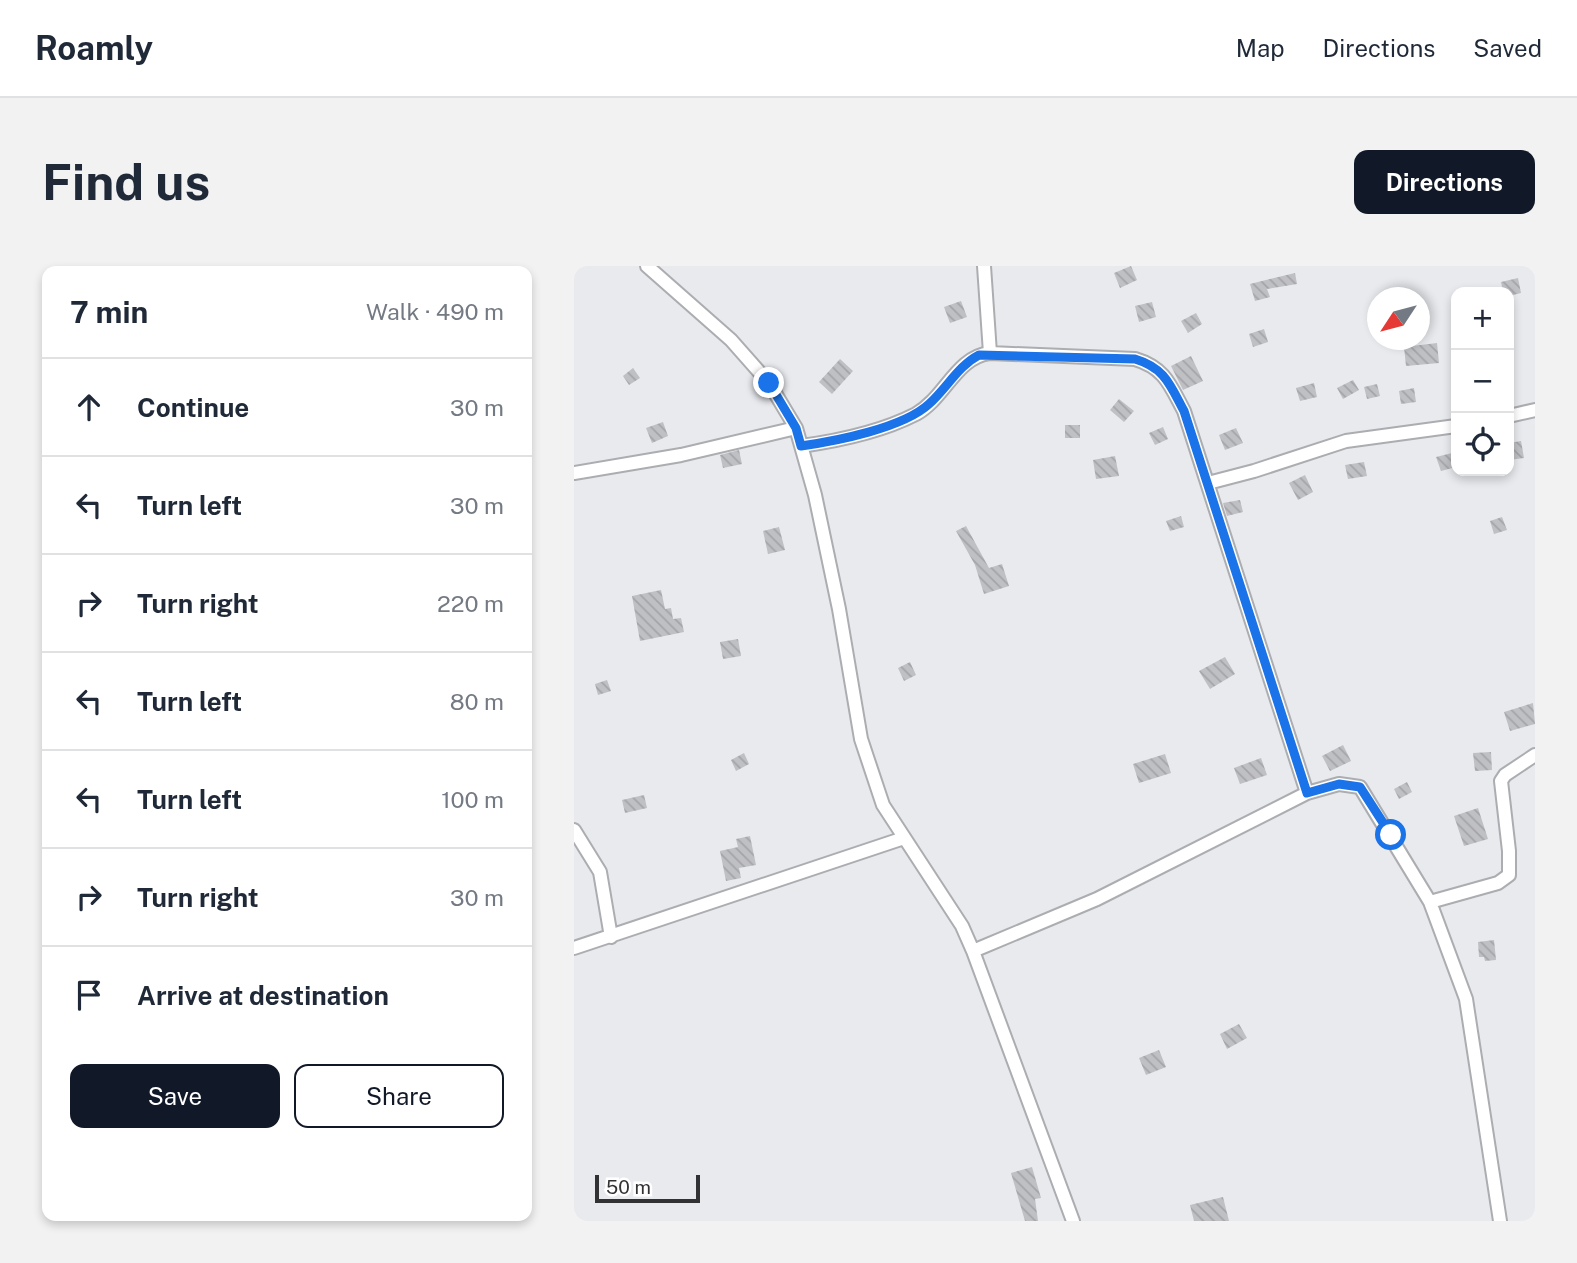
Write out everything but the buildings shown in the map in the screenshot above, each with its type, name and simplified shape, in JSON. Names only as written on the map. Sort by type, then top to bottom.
[{"type":"street","points":[[647,266],[731,340],[769,383],[796,428],[839,609],[861,739],[883,805],[962,926],[1073,1221]]},
{"type":"street","points":[[984,266],[990,353]]},
{"type":"street","points":[[801,446],[899,422],[918,413],[940,393],[968,360],[990,353],[1135,359],[1153,365],[1167,379],[1184,411],[1307,793]]},
{"type":"street","points":[[1514,415],[1535,410]]},
{"type":"street","points":[[1208,483],[1346,441],[1451,427]]},
{"type":"street","points":[[574,473],[681,455],[796,428]]},
{"type":"street","points":[[1430,902],[1498,883],[1509,874],[1501,781],[1505,775],[1535,755]]},
{"type":"street","points":[[973,951],[1097,900],[1307,793],[1339,784],[1360,787],[1430,902],[1466,999],[1500,1221]]},
{"type":"street","points":[[574,830],[600,872],[611,937]]},
{"type":"street","points":[[574,948],[904,838]]},
{"type":"route","points":[[769,383],[796,428],[801,446],[899,422],[918,413],[929,405],[968,360],[979,355],[990,353],[1135,359],[1153,365],[1167,379],[1184,411],[1307,793],[1346,783],[1360,787],[1391,835]]}]
